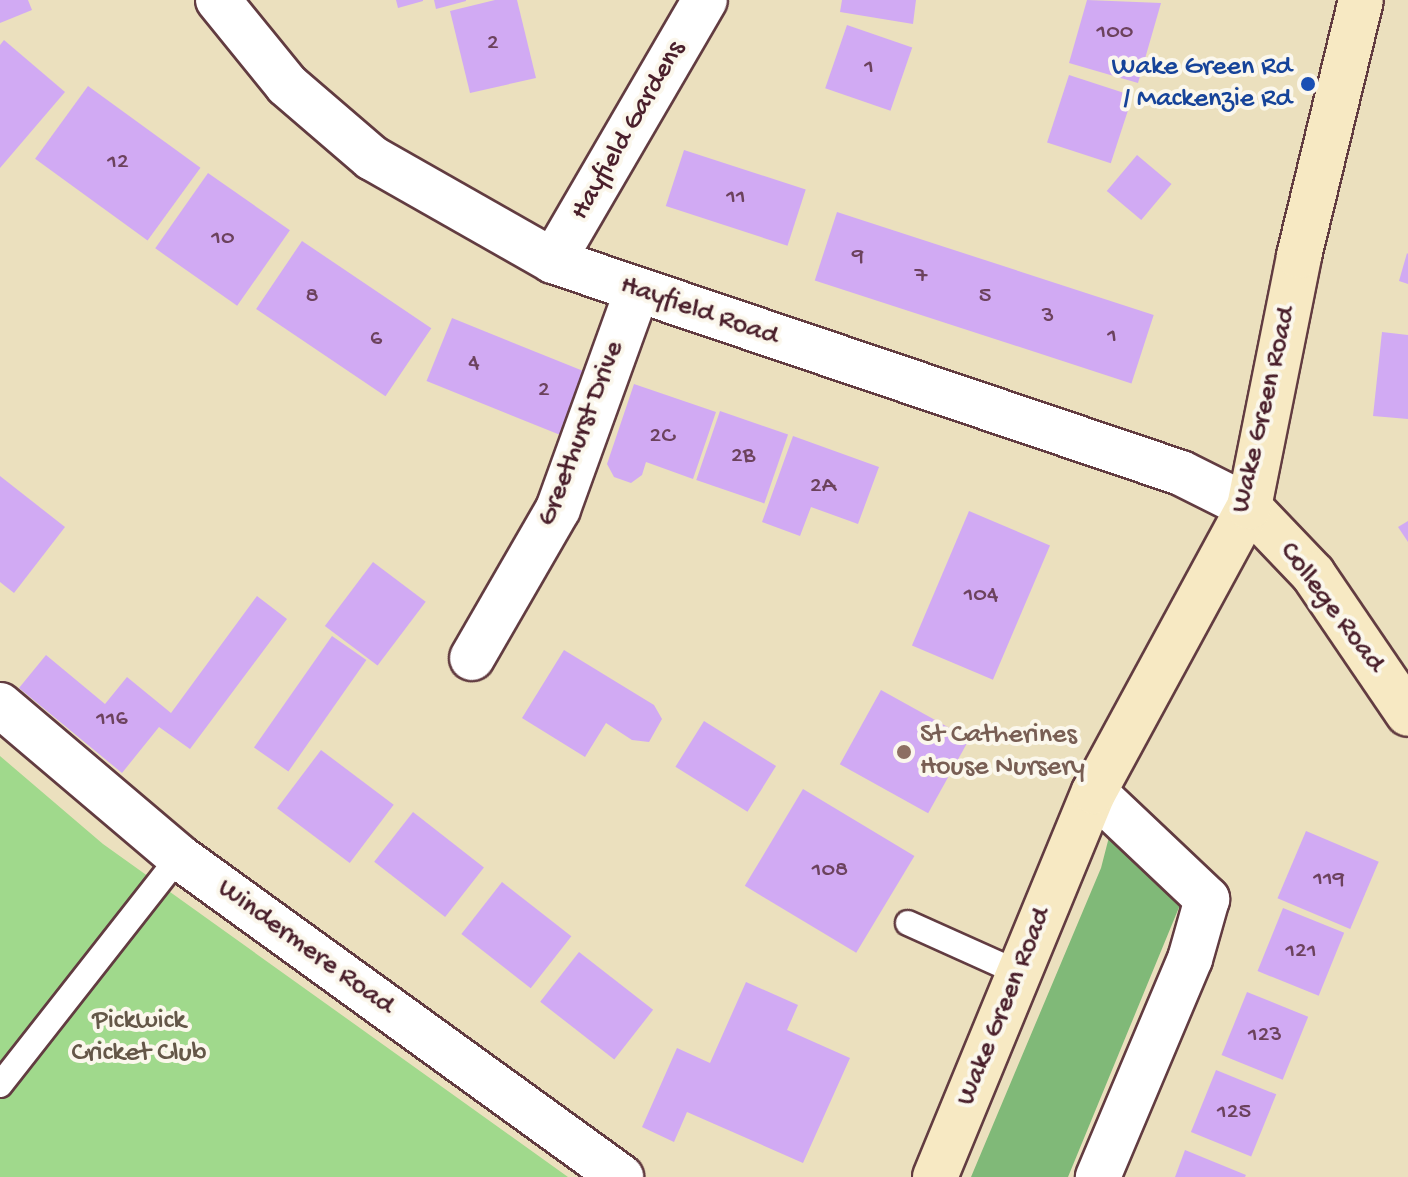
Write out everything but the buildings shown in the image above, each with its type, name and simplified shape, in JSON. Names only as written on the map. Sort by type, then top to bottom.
[{"type":"main road","name":"Wake Green Road","points":[[935,1177],[1094,792],[1249,507],[1299,256],[1361,0]]},
{"type":"main road","name":"College Road","points":[[1249,507],[1313,574],[1408,714]]},
{"type":"street","name":"Hayfield Road","points":[[218,0],[287,85],[372,158],[553,261],[1181,473],[1249,507]]},
{"type":"street","name":"Hayfield Gardens","points":[[553,261],[705,0]]},
{"type":"street","name":"Greethurst Drive","points":[[472,658],[558,509],[637,291]]},
{"type":"street","name":"Windermere Road","points":[[0,705],[179,857],[621,1177]]},
{"type":"street","points":[[1094,792],[1207,899],[1190,959],[1098,1177]]},
{"type":"lane","points":[[0,1085],[179,857]]},
{"type":"lane","points":[[908,923],[1019,973]]},
{"type":"green space","name":"Pickwick Cricket Club","points":[[0,756],[103,844],[568,1177],[0,1177]]},
{"type":"green space","points":[[1109,837],[1180,905],[1068,1177],[971,1177],[1101,868]]},
{"type":"place","name":"Wake Green Rd / Mackenzie Rd","points":[[1308,84]]},
{"type":"place","name":"St Catherines House Nursery","points":[[904,752]]}]
